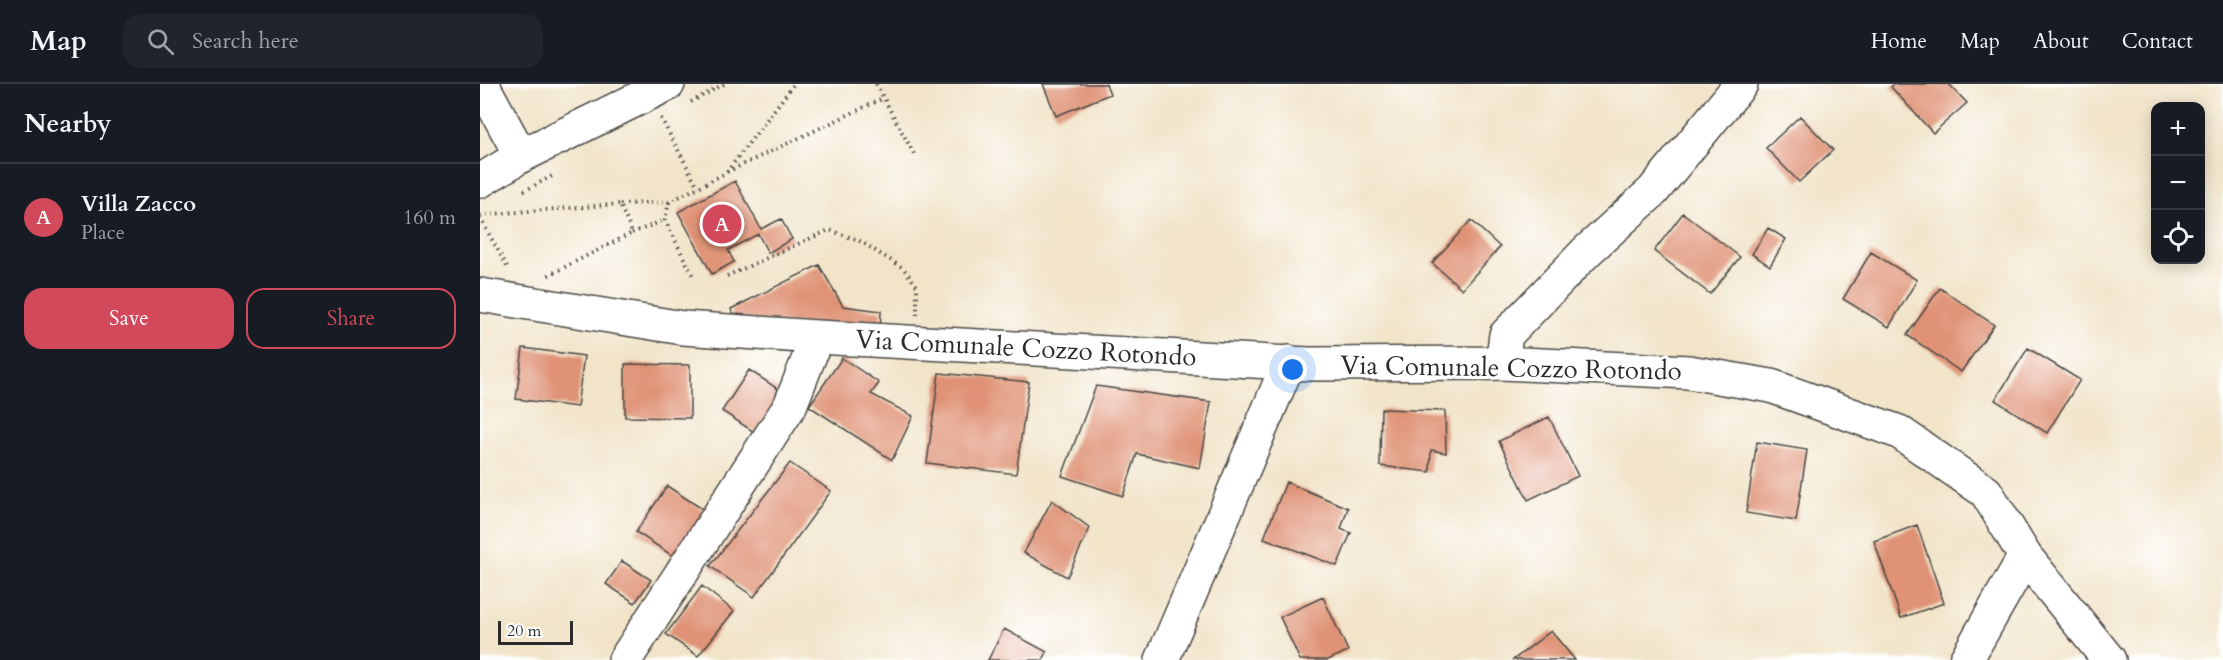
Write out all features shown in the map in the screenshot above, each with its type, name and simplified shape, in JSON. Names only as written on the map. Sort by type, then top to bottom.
[{"type":"street","points":[[482,84],[521,156]]},
{"type":"street","points":[[1502,363],[1506,334],[1586,252],[1653,191],[1741,84]]},
{"type":"street","points":[[480,181],[521,156],[658,89]]},
{"type":"street","name":"Via Comunale Cozzo Rotondo","points":[[480,295],[683,328],[817,338],[1289,362],[1502,363],[1689,372],[1771,386],[1899,432],[1986,492],[2025,556],[2109,660]]},
{"type":"street","points":[[625,660],[790,406],[817,338]]},
{"type":"street","points":[[1162,660],[1289,362]]},
{"type":"street","points":[[1966,660],[2025,556]]},
{"type":"path","points":[[726,173],[794,84]]},
{"type":"path","points":[[876,84],[915,156]]},
{"type":"path","points":[[658,89],[698,187]]},
{"type":"path","points":[[515,279],[480,217],[620,204],[669,202],[884,98]]},
{"type":"path","points":[[669,202],[665,220],[693,276]]},
{"type":"path","points":[[620,204],[632,233]]},
{"type":"path","points":[[541,279],[632,233],[665,220]]},
{"type":"path","points":[[728,276],[828,230],[858,240],[903,268],[917,286],[918,310],[915,342]]},
{"type":"building","points":[[1043,84],[1106,84],[1110,94],[1056,116]]},
{"type":"building","points":[[1894,84],[1949,84],[1967,103],[1933,133],[1891,87]]},
{"type":"building","points":[[1800,116],[1833,150],[1799,182],[1766,148]]},
{"type":"building","points":[[735,181],[761,229],[781,219],[792,239],[768,253],[758,234],[728,250],[734,262],[712,274],[678,212]]},
{"type":"building","points":[[1683,213],[1740,257],[1710,294],[1654,251]]},
{"type":"building","points":[[1471,220],[1500,247],[1462,289],[1432,263]]},
{"type":"building","points":[[1768,228],[1786,239],[1770,266],[1752,254]]},
{"type":"building","points":[[1871,252],[1917,280],[1889,327],[1843,299]]},
{"type":"building","points":[[819,265],[843,306],[881,311],[880,331],[734,320],[731,309]]},
{"type":"building","points":[[1940,288],[1994,325],[1961,372],[1907,335]]},
{"type":"building","points":[[523,348],[584,356],[577,407],[516,399]]},
{"type":"building","points":[[2028,348],[2080,380],[2047,433],[1995,400]]},
{"type":"building","points":[[842,358],[879,383],[871,394],[913,416],[892,460],[809,406]]},
{"type":"building","points":[[625,364],[690,365],[690,418],[625,417]]},
{"type":"building","points":[[749,370],[787,395],[760,436],[722,411]]},
{"type":"building","points":[[939,373],[1029,382],[1016,474],[927,463]]},
{"type":"building","points":[[1096,386],[1211,402],[1200,468],[1137,454],[1123,496],[1062,476]]},
{"type":"building","points":[[1381,409],[1445,411],[1446,453],[1431,450],[1430,472],[1380,466]]},
{"type":"building","points":[[1549,417],[1578,476],[1528,500],[1499,441]]},
{"type":"building","points":[[1757,442],[1807,450],[1796,521],[1746,513]]},
{"type":"building","points":[[790,463],[831,491],[754,597],[710,566]]},
{"type":"building","points":[[1286,482],[1348,508],[1341,529],[1351,533],[1337,566],[1264,538]]},
{"type":"building","points":[[667,486],[710,514],[679,560],[636,532]]},
{"type":"building","points":[[1052,500],[1090,528],[1067,577],[1024,553]]},
{"type":"building","points":[[1917,525],[1944,603],[1901,618],[1874,541]]},
{"type":"building","points":[[622,561],[651,580],[635,603],[606,584]]},
{"type":"building","points":[[702,586],[734,611],[698,656],[666,634]]},
{"type":"building","points":[[1323,597],[1348,651],[1328,660],[1300,660],[1280,617]]},
{"type":"building","points":[[1004,629],[1047,652],[1043,660],[988,660]]},
{"type":"building","points":[[1551,631],[1575,660],[1513,660]]},
{"type":"place","name":"Villa Zacco","points":[[722,224]]}]
